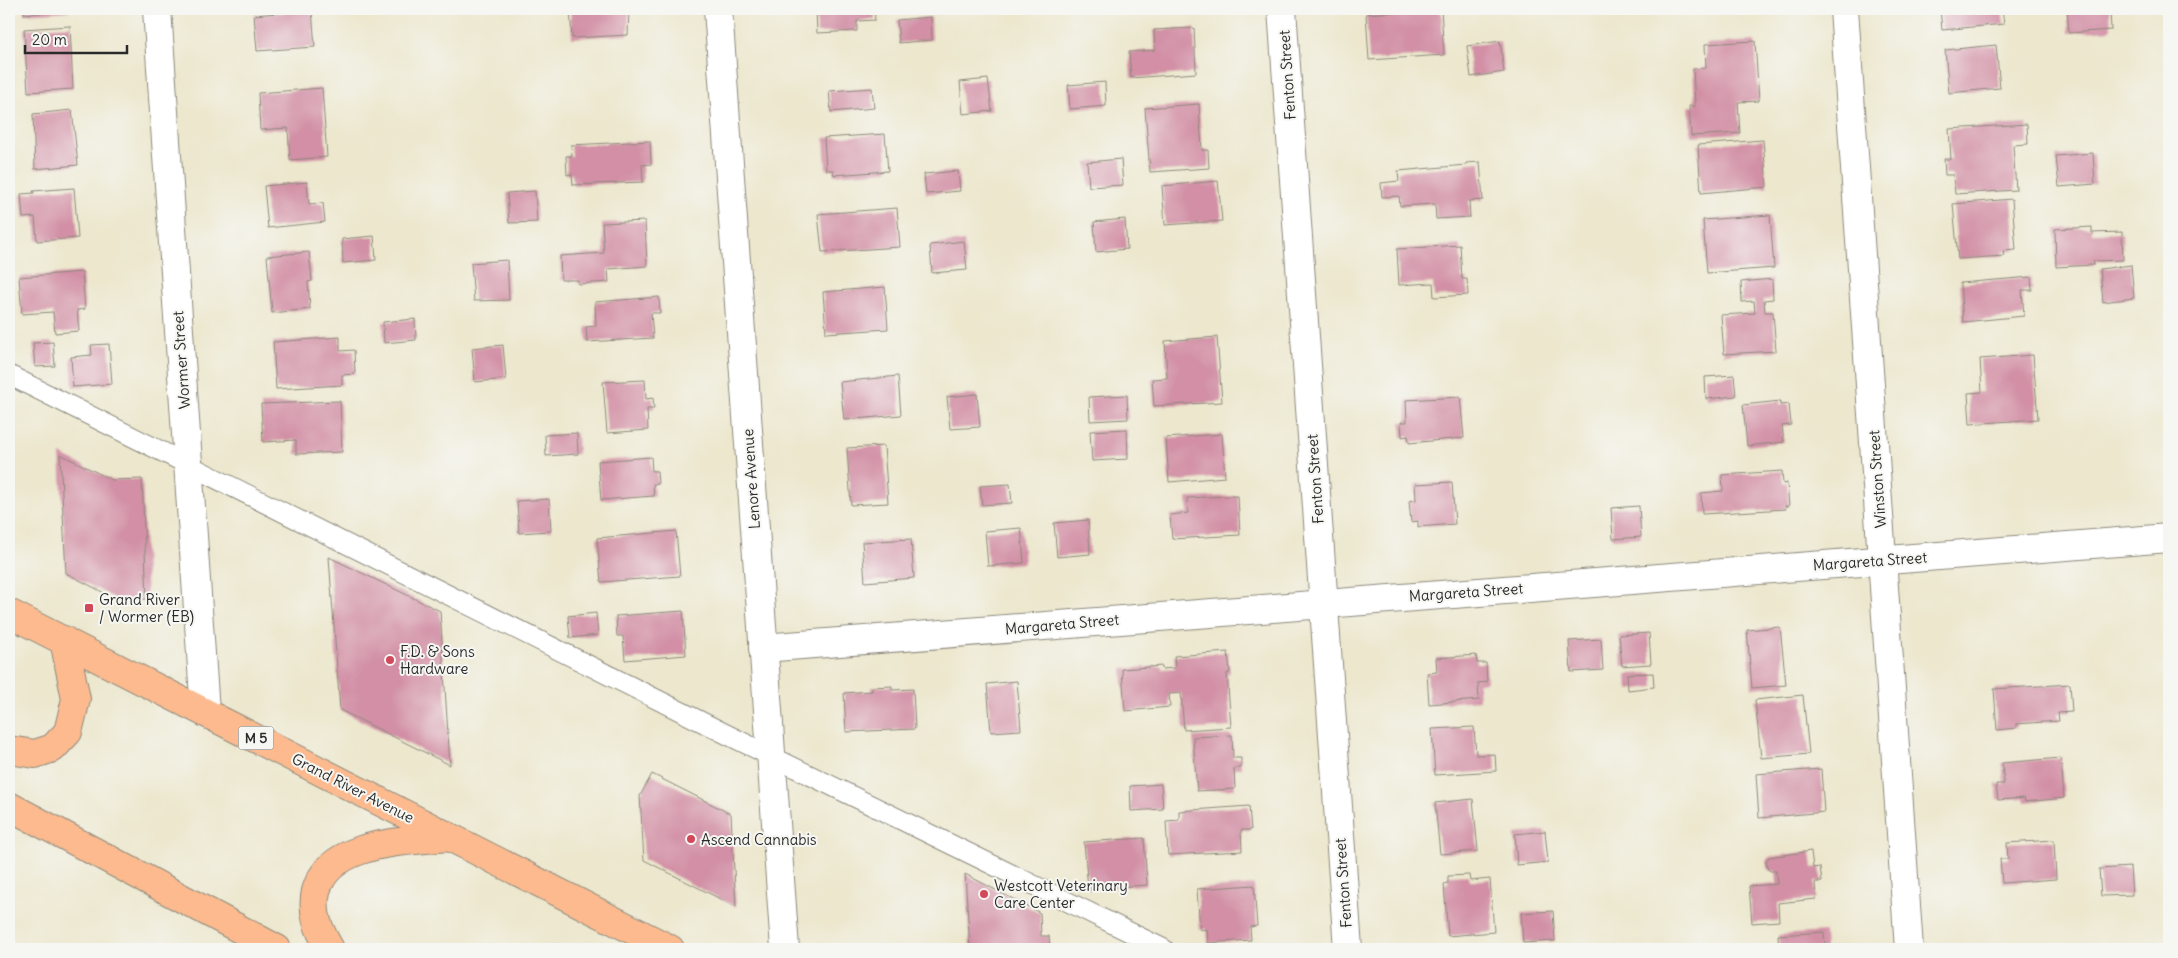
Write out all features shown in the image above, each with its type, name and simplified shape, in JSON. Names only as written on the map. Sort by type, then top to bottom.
[{"type":"main road","name":"Grand River Avenue","points":[[9,613],[670,949]]},
{"type":"main road","points":[[9,750],[35,754],[54,748],[68,732],[76,699],[64,640]]},
{"type":"main road","points":[[9,806],[277,949]]},
{"type":"main road","points":[[330,949],[317,927],[314,902],[320,878],[338,860],[382,845],[447,837]]},
{"type":"street","name":"Wormer Street","points":[[157,9],[205,712]]},
{"type":"street","name":"Lenore Avenue","points":[[718,9],[785,949]]},
{"type":"street","name":"Fenton Street","points":[[1282,9],[1348,949]]},
{"type":"street","name":"Winston Street","points":[[1844,9],[1909,949]]},
{"type":"street","name":"Margareta Street","points":[[763,648],[2169,538]]},
{"type":"lane","points":[[9,375],[771,756],[1164,949]]},
{"type":"building","points":[[24,9],[69,9],[69,11],[24,14]]},
{"type":"building","points":[[570,9],[629,9],[628,35],[572,38]]},
{"type":"building","points":[[816,9],[874,9],[875,20],[857,21],[857,31],[817,33]]},
{"type":"building","points":[[1441,9],[1444,55],[1369,60],[1366,14]]},
{"type":"building","points":[[1940,9],[2002,9],[2004,24],[1942,30]]},
{"type":"building","points":[[2067,9],[2110,9],[2111,30],[2069,33]]},
{"type":"building","points":[[312,10],[315,47],[257,51],[254,15]]},
{"type":"building","points":[[931,17],[932,40],[899,43],[897,20]]},
{"type":"building","points":[[70,26],[73,89],[28,92],[24,29]]},
{"type":"building","points":[[1194,28],[1196,73],[1131,78],[1129,52],[1155,50],[1154,30]]},
{"type":"building","points":[[1500,41],[1504,72],[1471,77],[1467,46]]},
{"type":"building","points":[[1755,41],[1759,101],[1738,102],[1740,133],[1691,136],[1689,106],[1695,106],[1693,69],[1706,68],[1705,44]]},
{"type":"building","points":[[1996,45],[2000,88],[1949,93],[1945,50]]},
{"type":"building","points":[[988,79],[992,111],[963,114],[960,82]]},
{"type":"building","points":[[1105,82],[1106,106],[1070,109],[1068,85]]},
{"type":"building","points":[[322,88],[327,157],[290,160],[288,128],[260,130],[258,93]]},
{"type":"building","points":[[872,88],[874,108],[831,112],[829,91]]},
{"type":"building","points":[[1199,104],[1202,150],[1208,150],[1209,168],[1150,172],[1145,108]]},
{"type":"building","points":[[72,110],[78,165],[35,169],[33,114]]},
{"type":"building","points":[[2027,124],[2028,144],[2013,145],[2016,190],[1955,194],[1953,175],[1945,175],[1944,159],[1951,159],[1949,129]]},
{"type":"building","points":[[885,134],[888,171],[834,175],[833,170],[826,170],[824,138]]},
{"type":"building","points":[[1763,140],[1767,187],[1701,193],[1698,145]]},
{"type":"building","points":[[650,141],[651,164],[642,165],[643,182],[573,185],[572,174],[567,175],[566,156],[572,156],[571,145]]},
{"type":"building","points":[[2093,153],[2095,184],[2059,187],[2056,156]]},
{"type":"building","points":[[1121,159],[1123,185],[1089,187],[1087,162]]},
{"type":"building","points":[[1480,162],[1483,200],[1469,201],[1470,217],[1436,219],[1435,204],[1400,206],[1399,196],[1382,197],[1381,183],[1399,181],[1398,171]]},
{"type":"building","points":[[958,171],[960,191],[926,194],[924,174]]},
{"type":"building","points":[[1218,181],[1222,221],[1165,225],[1162,186]]},
{"type":"building","points":[[307,182],[309,204],[323,203],[325,222],[268,228],[264,186]]},
{"type":"building","points":[[74,188],[78,238],[37,241],[35,217],[23,218],[21,194],[34,193],[33,191]]},
{"type":"building","points":[[535,191],[537,222],[509,223],[507,193]]},
{"type":"building","points":[[2012,199],[2016,250],[2003,251],[2004,256],[1958,259],[1953,204]]},
{"type":"building","points":[[897,208],[900,247],[822,252],[818,214]]},
{"type":"building","points":[[1770,215],[1774,268],[1707,273],[1703,220]]},
{"type":"building","points":[[1125,219],[1127,249],[1096,252],[1094,222]]},
{"type":"building","points":[[645,221],[647,266],[608,269],[609,282],[578,284],[578,280],[561,280],[560,256],[604,253],[602,223]]},
{"type":"building","points":[[2092,227],[2092,233],[2122,232],[2123,260],[2093,261],[2094,265],[2056,267],[2055,229]]},
{"type":"building","points":[[374,236],[376,260],[343,263],[342,239]]},
{"type":"building","points":[[964,241],[967,270],[932,273],[930,245]]},
{"type":"building","points":[[1460,245],[1462,279],[1467,279],[1468,295],[1434,297],[1433,283],[1399,285],[1397,249]]},
{"type":"building","points":[[309,252],[312,281],[308,282],[310,309],[272,313],[267,256]]},
{"type":"building","points":[[507,260],[509,300],[474,301],[471,263]]},
{"type":"building","points":[[2131,265],[2134,298],[2103,302],[2100,269]]},
{"type":"building","points":[[82,272],[85,309],[77,310],[79,331],[55,333],[53,312],[22,314],[19,277]]},
{"type":"building","points":[[2031,277],[2032,290],[2022,290],[2024,316],[1963,322],[1960,283]]},
{"type":"building","points":[[1772,279],[1773,299],[1764,300],[1765,312],[1773,312],[1776,351],[1724,354],[1721,315],[1755,313],[1754,301],[1742,302],[1741,282]]},
{"type":"building","points":[[885,287],[888,329],[826,333],[823,292]]},
{"type":"building","points":[[659,297],[660,313],[651,313],[653,338],[587,342],[586,327],[596,326],[595,302]]},
{"type":"building","points":[[415,319],[416,340],[384,343],[383,322]]},
{"type":"building","points":[[340,337],[340,351],[354,350],[355,374],[342,375],[342,385],[276,389],[273,342]]},
{"type":"building","points":[[1217,337],[1222,402],[1154,406],[1152,379],[1167,378],[1165,341]]},
{"type":"building","points":[[53,342],[55,366],[35,367],[33,343]]},
{"type":"building","points":[[109,344],[112,384],[73,387],[71,357],[92,355],[91,345]]},
{"type":"building","points":[[503,345],[506,379],[475,382],[472,348]]},
{"type":"building","points":[[2033,355],[2038,419],[1970,424],[1968,393],[1982,392],[1980,359]]},
{"type":"building","points":[[1734,375],[1736,396],[1706,399],[1705,377]]},
{"type":"building","points":[[898,376],[901,415],[844,420],[840,382]]},
{"type":"building","points":[[645,380],[646,399],[653,398],[654,409],[647,409],[648,430],[607,433],[603,382]]},
{"type":"building","points":[[977,394],[980,427],[950,429],[947,397]]},
{"type":"building","points":[[1127,395],[1128,419],[1090,421],[1089,397]]},
{"type":"building","points":[[1460,397],[1464,438],[1409,443],[1408,436],[1402,437],[1401,422],[1407,422],[1406,400]]},
{"type":"building","points":[[340,401],[342,452],[296,454],[296,440],[263,442],[261,404]]},
{"type":"building","points":[[1780,401],[1780,405],[1789,404],[1791,425],[1782,426],[1784,442],[1747,446],[1743,405]]},
{"type":"building","points":[[1127,429],[1128,459],[1092,461],[1090,431]]},
{"type":"building","points":[[577,433],[578,454],[546,456],[545,435]]},
{"type":"building","points":[[1222,434],[1225,477],[1169,482],[1166,438]]},
{"type":"building","points":[[884,446],[888,503],[851,505],[847,448]]},
{"type":"building","points":[[60,454],[112,480],[142,479],[147,599],[118,600],[66,573]]},
{"type":"building","points":[[651,457],[652,471],[657,471],[658,484],[653,484],[654,496],[601,500],[598,461]]},
{"type":"building","points":[[1782,471],[1783,484],[1787,483],[1789,506],[1785,506],[1786,509],[1702,514],[1701,493],[1723,491],[1722,475]]},
{"type":"building","points":[[1452,482],[1455,524],[1418,527],[1418,521],[1411,522],[1409,501],[1416,500],[1415,484]]},
{"type":"building","points":[[1010,484],[1012,503],[982,505],[980,486]]},
{"type":"building","points":[[1238,496],[1240,535],[1172,539],[1170,515],[1188,513],[1187,498]]},
{"type":"building","points":[[549,499],[551,531],[519,533],[517,501]]},
{"type":"building","points":[[1639,506],[1641,537],[1613,539],[1611,508]]},
{"type":"building","points":[[1088,520],[1090,554],[1057,557],[1054,523]]},
{"type":"building","points":[[1021,528],[1024,563],[988,566],[985,531]]},
{"type":"building","points":[[676,531],[680,576],[601,582],[597,538]]},
{"type":"building","points":[[911,539],[914,578],[865,582],[862,542]]},
{"type":"building","name":"F.D. & Sons Hardware","points":[[329,557],[440,611],[450,765],[340,710]]},
{"type":"building","points":[[683,611],[686,655],[625,660],[623,636],[617,636],[616,616]]},
{"type":"building","points":[[596,613],[598,635],[570,638],[568,616]]},
{"type":"building","points":[[1780,627],[1786,685],[1752,688],[1747,630]]},
{"type":"building","points":[[1649,633],[1651,664],[1622,666],[1619,635]]},
{"type":"building","points":[[1601,639],[1603,670],[1571,672],[1569,641]]},
{"type":"building","points":[[1228,652],[1230,673],[1227,673],[1231,727],[1184,730],[1181,693],[1169,694],[1170,707],[1125,711],[1122,669],[1162,666],[1162,669],[1175,668],[1174,656]]},
{"type":"building","points":[[1476,655],[1477,663],[1486,663],[1487,682],[1478,683],[1479,700],[1429,704],[1427,673],[1437,672],[1436,658]]},
{"type":"building","points":[[1653,673],[1654,687],[1628,690],[1627,674]]},
{"type":"building","points":[[1017,681],[1021,730],[991,732],[987,684]]},
{"type":"building","points":[[2070,684],[2072,712],[2058,713],[2059,721],[2016,724],[2016,728],[1997,730],[1994,689]]},
{"type":"building","points":[[892,686],[892,690],[913,689],[915,729],[846,732],[844,693],[872,691],[872,687]]},
{"type":"building","points":[[1803,695],[1809,754],[1761,758],[1755,700]]},
{"type":"building","points":[[1474,727],[1476,755],[1495,754],[1496,771],[1435,775],[1432,729]]},
{"type":"building","points":[[1232,735],[1233,758],[1241,758],[1241,768],[1234,768],[1235,789],[1197,791],[1193,737]]},
{"type":"building","points":[[2061,758],[2064,798],[2025,802],[2024,798],[1998,800],[1996,784],[2004,784],[2002,763]]},
{"type":"building","points":[[1821,769],[1824,812],[1759,818],[1756,774]]},
{"type":"building","points":[[652,774],[731,814],[736,907],[644,860],[640,796]]},
{"type":"building","points":[[1161,784],[1163,809],[1131,811],[1130,786]]},
{"type":"building","points":[[1473,799],[1478,851],[1440,854],[1435,803]]},
{"type":"building","points":[[1249,806],[1251,830],[1241,830],[1242,851],[1168,855],[1166,821],[1179,820],[1179,811]]},
{"type":"building","points":[[1545,831],[1548,862],[1517,865],[1515,834]]},
{"type":"building","points":[[1144,838],[1147,885],[1088,889],[1084,842]]},
{"type":"building","points":[[2054,840],[2056,879],[2002,883],[2000,859],[2008,859],[2007,843]]},
{"type":"building","points":[[1811,851],[1813,868],[1820,867],[1822,882],[1815,882],[1816,899],[1778,903],[1779,921],[1752,923],[1749,886],[1777,884],[1776,871],[1770,871],[1767,868],[1766,861],[1769,857]]},
{"type":"building","points":[[2130,867],[2132,895],[2101,896],[2099,869]]},
{"type":"building","name":"Westcott Veterinary Care Center","points":[[965,874],[1040,913],[1041,936],[1049,936],[1050,949],[970,949]]},
{"type":"building","points":[[1469,875],[1470,881],[1490,879],[1494,932],[1448,936],[1444,884],[1448,883],[1448,876]]},
{"type":"building","points":[[1254,885],[1257,926],[1250,927],[1251,940],[1208,943],[1207,929],[1200,930],[1197,889]]},
{"type":"building","points":[[1553,911],[1555,941],[1523,943],[1521,913]]},
{"type":"building","points":[[1824,932],[1825,949],[1779,949],[1778,935]]},
{"type":"place","name":"Grand River / Wormer (EB)","points":[[89,608]]},
{"type":"place","name":"F.D. & Sons Hardware","points":[[390,660]]},
{"type":"place","name":"Ascend Cannabis","points":[[691,839]]},
{"type":"place","name":"Westcott Veterinary Care Center","points":[[984,894]]}]
